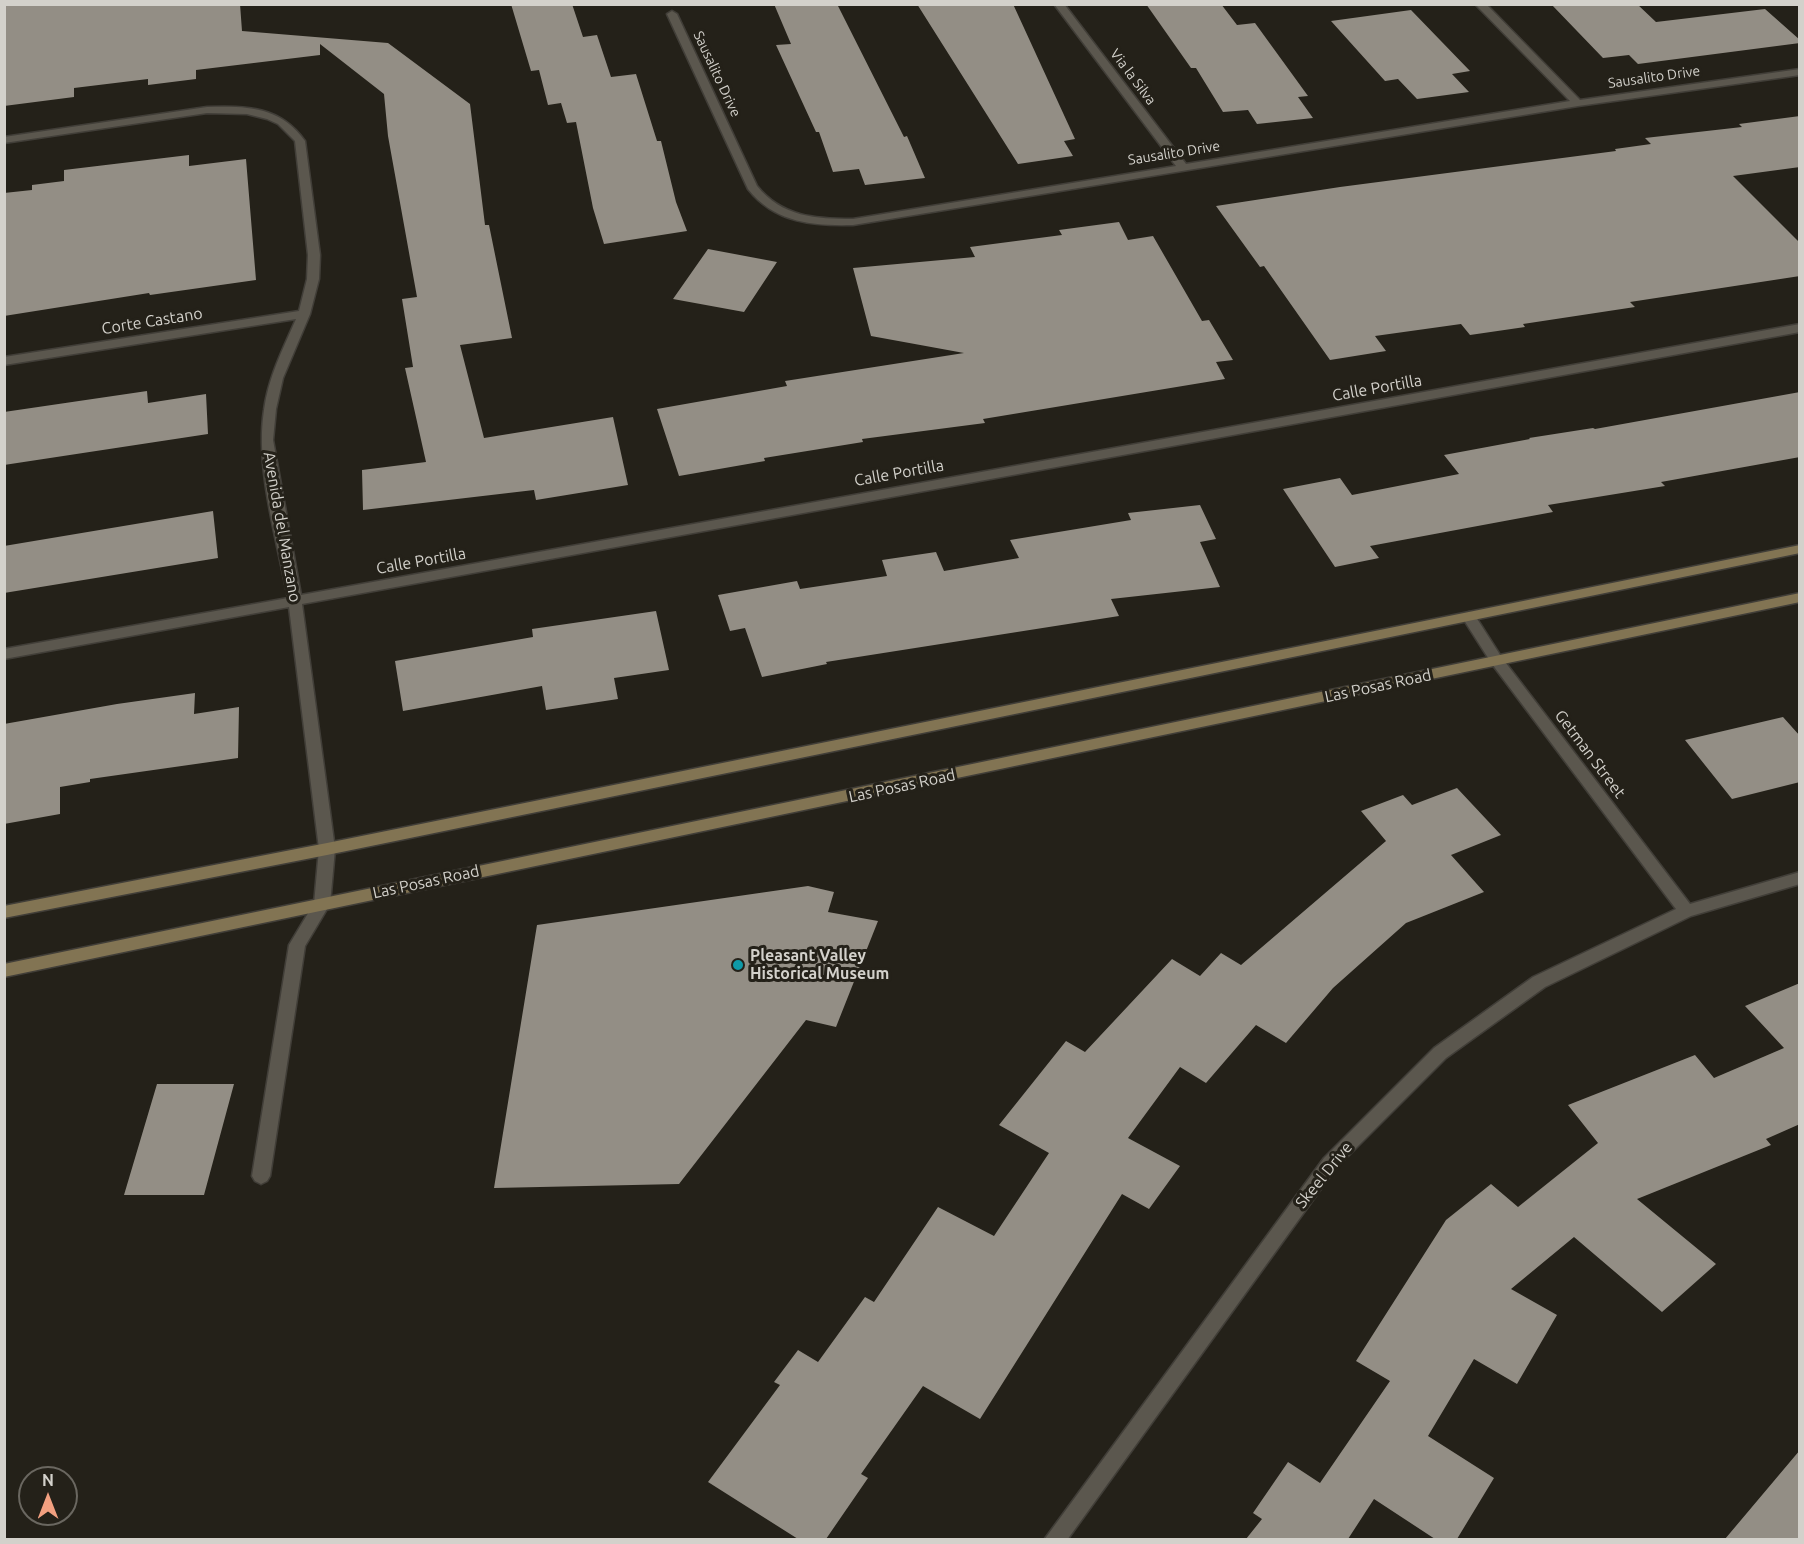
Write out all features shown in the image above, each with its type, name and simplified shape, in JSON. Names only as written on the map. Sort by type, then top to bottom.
[{"type":"main road","points":[[4,912],[327,849],[1800,549]]},
{"type":"main road","name":"Las Posas Road","points":[[4,971],[897,787],[1800,597]]},
{"type":"street","name":"Via la Silva","points":[[1059,4],[1183,167]]},
{"type":"street","points":[[1480,4],[1578,103]]},
{"type":"street","name":"Sausalito Drive","points":[[672,14],[752,188],[760,200],[776,211],[799,219],[825,223],[853,222],[1578,103],[1800,72]]},
{"type":"street","name":"Avenida del Manzano","points":[[4,140],[207,111],[236,110],[276,118],[292,128],[300,141],[314,255],[313,279],[304,314],[277,378],[270,409],[267,440],[295,601],[327,849],[322,904]]},
{"type":"street","name":"Corte Castano","points":[[4,361],[304,314]]},
{"type":"street","name":"Calle Portilla","points":[[4,654],[1800,328]]},
{"type":"street","name":"Getman Street","points":[[1469,618],[1497,661],[1686,911]]},
{"type":"street","name":"Skeel Drive","points":[[1054,1539],[1330,1163],[1440,1053],[1539,982],[1686,911],[1800,878]]},
{"type":"street","points":[[261,1176],[297,945],[322,904]]},
{"type":"building","points":[[4,4],[240,4],[242,31],[388,43],[470,104],[485,225],[489,225],[512,338],[460,345],[484,438],[613,417],[628,485],[536,500],[534,490],[363,510],[362,470],[426,462],[405,368],[413,367],[402,299],[417,297],[388,136],[384,94],[320,44],[320,55],[196,70],[196,79],[148,85],[148,79],[74,88],[74,97],[4,106]]},
{"type":"building","points":[[511,4],[572,4],[583,37],[597,35],[611,77],[636,74],[657,141],[661,141],[676,202],[687,231],[604,244],[593,208],[576,122],[567,123],[561,103],[548,105],[539,70],[531,71]]},
{"type":"building","points":[[774,4],[837,4],[904,137],[907,136],[925,178],[865,185],[859,169],[833,172],[819,132],[816,132],[776,45],[791,44]]},
{"type":"building","points":[[917,4],[1013,4],[1075,139],[1064,141],[1073,156],[1018,164]]},
{"type":"building","points":[[1146,4],[1221,4],[1237,25],[1255,23],[1308,96],[1298,97],[1313,118],[1257,124],[1248,110],[1223,112],[1196,68],[1191,68]]},
{"type":"building","points":[[1551,4],[1637,4],[1656,22],[1765,9],[1800,40],[1800,43],[1638,64],[1629,55],[1603,58]]},
{"type":"building","points":[[1411,10],[1470,71],[1452,74],[1469,92],[1417,99],[1398,79],[1385,81],[1331,21]]},
{"type":"building","points":[[1800,116],[1800,167],[1733,176],[1800,243],[1800,276],[1630,302],[1635,307],[1523,324],[1525,327],[1470,335],[1461,324],[1375,336],[1386,351],[1330,360],[1264,266],[1260,267],[1216,206],[1340,187],[1616,151],[1615,149],[1651,144],[1645,138],[1742,127],[1739,124]]},
{"type":"building","points":[[189,155],[189,166],[246,159],[256,280],[150,295],[149,293],[4,316],[4,193],[32,190],[32,185],[64,181],[64,170]]},
{"type":"building","points":[[1119,222],[1128,240],[1153,236],[1202,321],[1209,320],[1233,360],[1216,362],[1225,379],[983,419],[985,423],[862,439],[863,442],[764,458],[765,461],[679,476],[657,409],[787,386],[785,381],[964,353],[871,336],[853,268],[975,257],[970,247],[1062,235],[1059,230]]},
{"type":"building","points":[[708,249],[777,262],[744,312],[673,299]]},
{"type":"building","points":[[147,391],[148,403],[206,394],[208,434],[4,465],[4,412]]},
{"type":"building","points":[[1800,392],[1800,457],[1661,482],[1665,486],[1548,505],[1553,512],[1370,546],[1379,558],[1335,567],[1283,489],[1340,478],[1352,495],[1459,474],[1444,455],[1529,438],[1595,429]]},
{"type":"building","points":[[1200,505],[1216,539],[1200,542],[1220,587],[1111,599],[1119,616],[826,662],[827,664],[762,677],[745,628],[730,631],[718,595],[797,581],[800,589],[887,576],[882,560],[936,552],[944,571],[1019,558],[1010,540],[1131,520],[1128,513]]},
{"type":"building","points":[[213,511],[218,558],[4,593],[4,546]]},
{"type":"building","points":[[656,611],[669,670],[614,678],[618,699],[546,710],[542,686],[403,711],[395,661],[533,637],[532,629]]},
{"type":"building","points":[[195,693],[194,714],[239,707],[238,758],[90,779],[90,782],[60,787],[60,814],[4,824],[4,724]]},
{"type":"building","points":[[1783,717],[1800,736],[1800,782],[1732,799],[1685,740]]},
{"type":"building","points":[[1457,788],[1501,835],[1451,855],[1484,892],[1406,923],[1333,988],[1286,1043],[1256,1025],[1206,1083],[1180,1067],[1128,1138],[1180,1166],[1149,1209],[1122,1194],[980,1419],[923,1386],[861,1474],[868,1478],[826,1539],[798,1539],[708,1482],[780,1385],[774,1382],[798,1350],[818,1362],[865,1297],[874,1302],[938,1207],[994,1236],[1049,1153],[999,1125],[1066,1041],[1085,1052],[1172,959],[1200,976],[1221,953],[1241,965],[1386,841],[1361,811],[1403,795],[1412,805]]},
{"type":"building","points":[[808,886],[834,892],[828,912],[878,921],[836,1027],[806,1020],[679,1184],[494,1188],[537,925]]},
{"type":"building","points":[[1800,983],[1800,1124],[1766,1139],[1771,1145],[1637,1199],[1716,1264],[1662,1312],[1574,1237],[1511,1289],[1557,1315],[1517,1384],[1474,1359],[1428,1436],[1494,1478],[1457,1539],[1435,1539],[1374,1499],[1348,1539],[1246,1539],[1262,1519],[1253,1513],[1288,1462],[1320,1483],[1390,1381],[1356,1361],[1446,1220],[1491,1184],[1518,1207],[1598,1143],[1568,1105],[1695,1055],[1714,1078],[1784,1048],[1745,1006]]},
{"type":"building","points":[[157,1084],[234,1084],[204,1195],[124,1195]]},
{"type":"building","points":[[1800,1450],[1800,1539],[1725,1539]]},
{"type":"place","name":"Pleasant Valley Historical Museum","points":[[738,965]]}]
